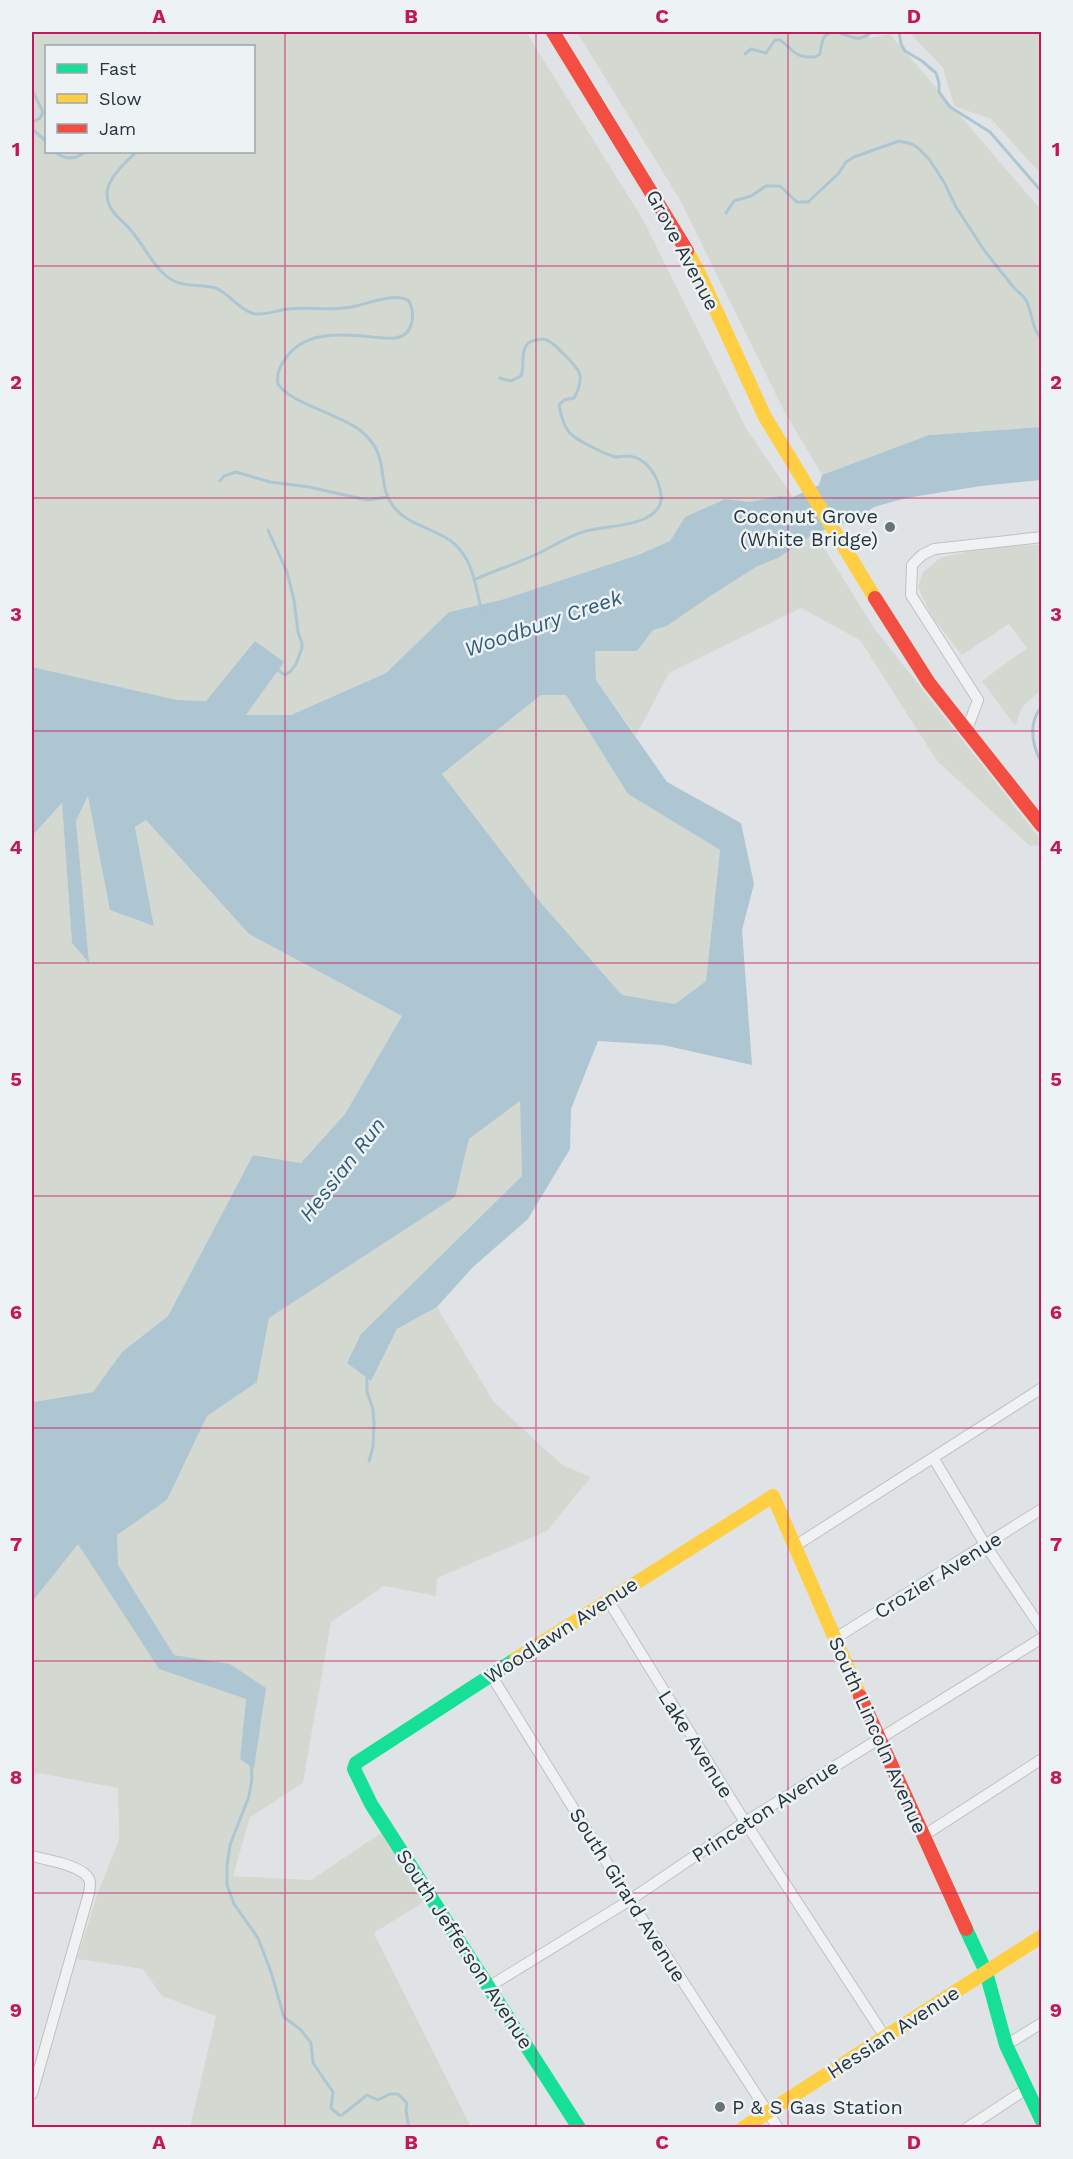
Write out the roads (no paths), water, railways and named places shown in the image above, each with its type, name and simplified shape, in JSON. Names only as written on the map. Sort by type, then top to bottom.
[{"type":"street","name":"Grove Avenue","points":[[553,32],[694,262],[765,417],[843,548],[929,683],[1041,826]]},
{"type":"street","points":[[966,732],[978,700],[911,595],[912,565],[922,555],[934,549],[1041,537]]},
{"type":"street","points":[[795,1546],[934,1459],[1041,1388]]},
{"type":"street","points":[[934,1459],[986,1546],[1041,1629]]},
{"type":"street","name":"South Lincoln Avenue","points":[[773,1496],[834,1639],[986,1972],[1006,2045],[1025,2090],[1040,2114]]},
{"type":"street","name":"Woodlawn Avenue","points":[[354,1769],[356,1763],[364,1756],[773,1496]]},
{"type":"street","name":"Crozier Avenue","points":[[834,1639],[986,1546],[1041,1509]]},
{"type":"street","name":"Lake Avenue","points":[[608,1599],[745,1822],[885,2037]]},
{"type":"street","name":"Princeton Avenue","points":[[490,1986],[630,1900],[745,1822],[1041,1638]]},
{"type":"street","name":"South Girard Avenue","points":[[491,1675],[630,1900],[778,2127]]},
{"type":"street","points":[[924,1836],[1041,1759]]},
{"type":"street","name":"South Jefferson Avenue","points":[[354,1769],[371,1804],[579,2127]]},
{"type":"street","points":[[32,1856],[77,1869],[87,1876],[90,1882],[89,1893],[32,2094]]},
{"type":"street","name":"Hessian Avenue","points":[[743,2127],[1041,1936]]},
{"type":"street","points":[[1006,2045],[1041,2024]]},
{"type":"street","points":[[967,2127],[1025,2090]]},
{"type":"water","points":[[1041,427],[1041,480],[981,486],[906,498],[874,507],[857,519],[815,533],[778,558],[756,567],[667,626],[653,630],[637,651],[595,651],[596,680],[667,782],[741,823],[754,884],[742,930],[752,1065],[663,1045],[598,1041],[571,1109],[570,1149],[528,1219],[473,1267],[437,1307],[397,1329],[371,1381],[347,1363],[361,1334],[522,1176],[520,1101],[469,1139],[455,1197],[269,1318],[257,1382],[207,1416],[167,1500],[117,1535],[118,1565],[174,1655],[230,1664],[266,1688],[254,1769],[240,1759],[246,1699],[159,1669],[78,1544],[32,1602],[32,1407],[34,1402],[93,1392],[122,1352],[168,1316],[253,1155],[301,1163],[345,1114],[402,1016],[249,934],[146,820],[135,827],[154,926],[110,910],[88,796],[76,821],[89,963],[72,943],[62,803],[32,836],[32,667],[177,700],[206,701],[255,641],[284,662],[246,715],[291,715],[386,673],[449,612],[501,600],[638,555],[670,541],[685,517],[725,499],[750,502],[780,496],[793,497],[819,485],[822,475],[929,435]],"holes":[[[541,695],[566,695],[628,794],[720,850],[706,981],[675,1004],[622,995],[541,903],[442,774]]]},
{"type":"waterway","points":[[745,54],[751,49],[766,53],[775,40],[780,40],[798,55],[815,57],[820,54],[824,37],[834,32]]},
{"type":"waterway","points":[[837,32],[858,38],[872,32]]},
{"type":"waterway","points":[[899,32],[905,51],[936,73],[939,92],[950,107],[990,132],[1042,192]]},
{"type":"waterway","points":[[32,90],[43,112],[40,118],[33,122],[33,130],[45,140]]},
{"type":"waterway","points":[[726,213],[734,201],[751,196],[766,186],[780,186],[797,202],[808,202],[838,174],[846,162],[854,157],[899,141],[912,144],[929,159],[984,250],[1024,297],[1035,329],[1042,340]]},
{"type":"waterway","points":[[57,153],[70,158],[83,153]]},
{"type":"waterway","points":[[135,153],[113,177],[107,194],[108,203],[113,212],[136,236],[153,262],[174,281],[218,289],[246,310],[256,314],[297,308],[347,308],[390,298],[409,301],[412,318],[406,333],[395,338],[338,335],[306,341],[289,354],[284,361],[278,372],[278,384],[292,397],[341,419],[371,440],[377,450],[385,488],[393,506],[408,519],[446,538],[461,551],[472,571],[481,608]]},
{"type":"waterway","points":[[474,580],[529,558],[579,533],[630,524],[644,519],[651,515],[661,503],[660,488],[655,475],[641,460],[628,456],[615,457],[569,433],[563,422],[559,405],[564,400],[574,398],[579,386],[580,375],[571,362],[550,342],[540,339],[528,343],[524,350],[521,376],[511,381],[500,378]]},
{"type":"waterway","points":[[220,481],[224,476],[236,472],[270,482],[309,487],[367,500],[388,497]]},
{"type":"waterway","points":[[268,530],[287,572],[302,643],[296,664],[291,671],[285,675],[276,669]]},
{"type":"waterway","points":[[1042,706],[1037,713],[1033,727],[1034,742],[1042,764]]},
{"type":"waterway","points":[[367,1375],[367,1392],[373,1409],[374,1424],[373,1447],[369,1461]]},
{"type":"waterway","points":[[251,1765],[252,1779],[249,1796],[230,1845],[227,1865],[227,1885],[234,1904],[258,1938],[284,2017],[301,2030],[311,2043],[313,2063],[333,2092],[331,2108],[342,2115],[367,2095],[378,2100],[390,2094],[398,2094],[407,2103],[409,2128]]},
{"type":"place","name":"Coconut Grove (White Bridge)","points":[[890,527]]},
{"type":"place","name":"P & S Gas Station","points":[[720,2107]]},
{"type":"water label","name":"Woodbury Creek","points":[[543,623]]},
{"type":"water label","name":"Hessian Run","points":[[342,1169]]}]
